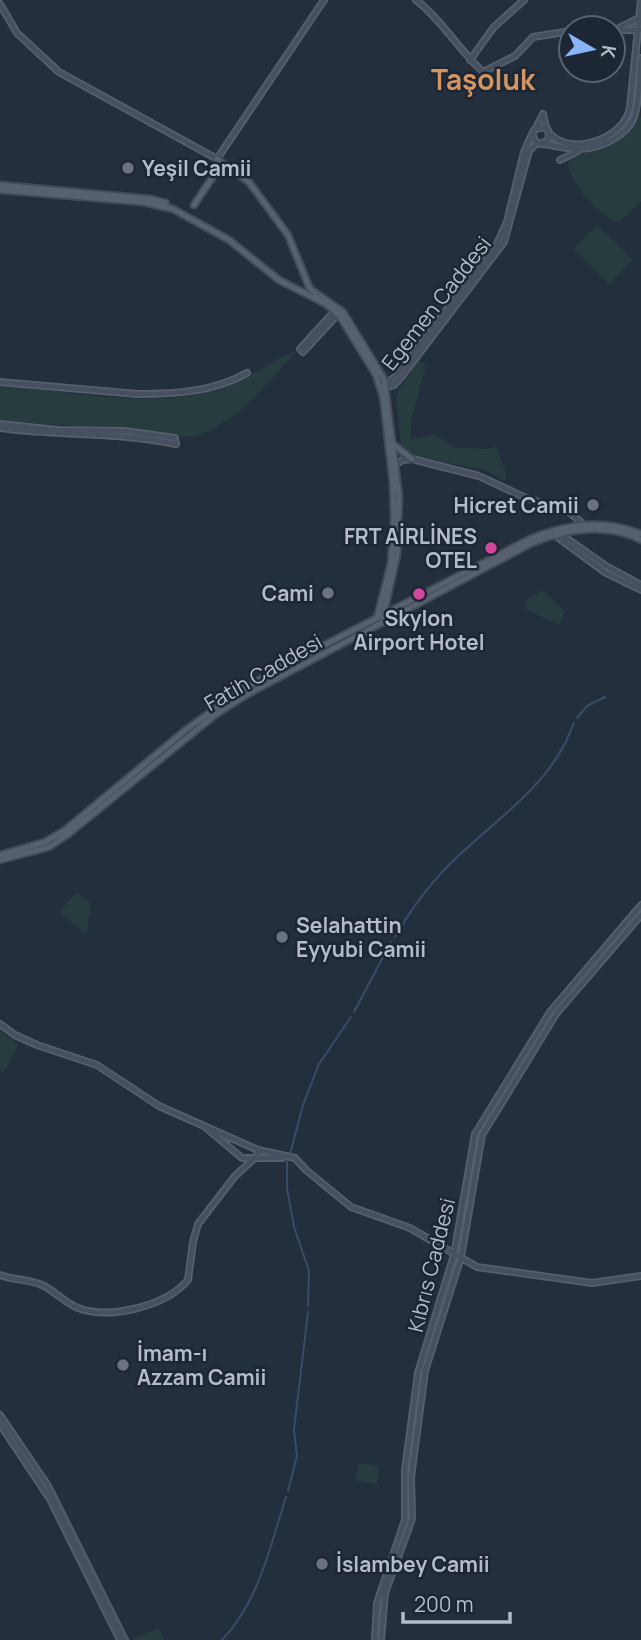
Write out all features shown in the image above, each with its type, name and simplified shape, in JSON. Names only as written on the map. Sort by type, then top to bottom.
[{"type":"main road","points":[[0,188],[151,200],[186,210],[194,205],[214,175],[217,159],[250,183],[288,235],[310,289],[314,294],[331,301],[385,387],[398,492],[397,555],[380,620]]},
{"type":"main road","points":[[214,175],[224,170],[235,170]]},
{"type":"main road","points":[[0,188],[143,202],[173,209],[229,240],[279,280],[339,312]]},
{"type":"main road","points":[[194,205],[195,212],[205,225]]},
{"type":"main road","points":[[293,288],[302,286],[303,273]]},
{"type":"main road","points":[[380,620],[392,557],[394,519],[385,387]]},
{"type":"main road","points":[[394,445],[412,459]]},
{"type":"main road","points":[[0,860],[49,847],[67,835],[158,752],[231,698],[276,670],[555,531],[583,524],[608,525],[641,534]]},
{"type":"main road","points":[[555,531],[607,529],[641,540]]},
{"type":"main road","points":[[0,855],[55,837],[104,801]]},
{"type":"street","points":[[0,4],[17,33],[59,72],[217,159],[324,0]]},
{"type":"street","points":[[416,0],[483,72],[515,56],[533,37],[557,33]]},
{"type":"street","points":[[470,60],[494,27],[524,0]]},
{"type":"street","points":[[582,149],[540,143],[533,138],[534,131],[542,114],[547,130],[556,141],[564,144],[598,140],[623,125],[629,113],[640,30],[641,0]]},
{"type":"street","points":[[627,32],[638,38]]},
{"type":"street","points":[[560,160],[618,136],[631,122],[635,111],[641,58]]},
{"type":"street","points":[[534,131],[547,130]]},
{"type":"street","name":"Egemen Caddesi","points":[[385,387],[394,385],[402,376],[504,242],[529,151],[548,139],[547,130]]},
{"type":"street","name":"Egemen Caddesi","points":[[385,387],[499,240],[507,222],[524,152],[534,131]]},
{"type":"street","points":[[301,351],[339,312]]},
{"type":"street","points":[[0,382],[157,394],[210,389],[247,373]]},
{"type":"street","points":[[0,426],[32,430],[124,431],[176,441]]},
{"type":"street","points":[[396,464],[412,459],[480,476],[524,497],[569,512],[583,524]]},
{"type":"street","points":[[555,531],[606,573],[641,588]]},
{"type":"street","name":"Kıbrıs Caddesi","points":[[378,1640],[379,1595],[405,1520],[405,1470],[418,1373],[455,1253],[477,1131],[550,1012],[641,905]]},
{"type":"street","points":[[378,1640],[385,1594],[412,1519],[411,1477],[425,1371],[461,1257],[483,1132],[559,1010],[641,915]]},
{"type":"street","points":[[0,1024],[15,1035],[37,1045],[97,1065],[159,1106],[234,1141],[258,1150],[295,1158],[351,1207],[410,1228],[477,1267],[592,1283],[641,1276]]},
{"type":"street","points":[[204,1127],[238,1157],[253,1160],[288,1157]]},
{"type":"street","points":[[230,1150],[234,1141]]},
{"type":"street","points":[[0,1275],[44,1286],[76,1308],[115,1311],[160,1301],[188,1280],[198,1224],[214,1201],[257,1156],[258,1150]]},
{"type":"street","points":[[238,1157],[240,1172]]},
{"type":"street","points":[[0,1415],[48,1486],[123,1640]]},
{"type":"street","points":[[0,1424],[50,1499],[123,1640]]},
{"type":"green space","points":[[637,115],[641,117],[641,201],[619,222],[615,222],[579,189],[568,162],[572,157],[601,148],[619,138],[633,125]]},
{"type":"green space","points":[[597,225],[633,260],[610,284],[574,249]]},
{"type":"green space","points":[[296,351],[243,408],[218,426],[196,435],[179,436],[135,429],[0,420],[0,385],[140,399],[195,395],[230,385]]},
{"type":"green space","points":[[419,360],[426,365],[412,417],[410,440],[435,434],[455,448],[487,449],[496,446],[507,477],[504,480],[485,470],[413,456],[404,449],[401,444],[396,400],[399,388]]},
{"type":"green space","points":[[541,591],[565,612],[559,625],[524,608],[527,603],[524,601]]},
{"type":"green space","points":[[76,892],[91,903],[87,931],[83,932],[59,912]]},
{"type":"green space","points":[[0,1030],[19,1045],[4,1072],[0,1070]]},
{"type":"green space","points":[[358,1463],[379,1466],[377,1484],[356,1481]]},
{"type":"green space","points":[[158,1628],[165,1640],[133,1640]]},
{"type":"waterway","points":[[577,718],[587,706],[605,697]]},
{"type":"waterway","points":[[395,937],[422,896],[446,868],[541,778],[563,747],[574,723]]},
{"type":"waterway","points":[[354,1012],[391,942]]},
{"type":"waterway","points":[[290,1154],[303,1105],[319,1064],[351,1017]]},
{"type":"waterway","points":[[287,1162],[287,1188],[294,1227],[309,1271],[308,1306]]},
{"type":"waterway","points":[[288,1491],[297,1456],[294,1430],[308,1312]]},
{"type":"waterway","points":[[222,1640],[235,1625],[254,1591],[286,1497]]},
{"type":"place","name":"Yeşil Camii","points":[[128,168]]},
{"type":"place","name":"Hicret Camii","points":[[593,505]]},
{"type":"place","name":"FRT AİRLİNES OTEL","points":[[491,548]]},
{"type":"place","name":"Cami","points":[[328,593]]},
{"type":"place","name":"Skylon Airport Hotel","points":[[419,594]]},
{"type":"place","name":"Selahattin Eyyubi Camii","points":[[282,937]]},
{"type":"place","name":"İmam-ı Azzam Camii","points":[[123,1365]]},
{"type":"place","name":"İslambey Camii","points":[[322,1564]]},
{"type":"district","name":"Taşoluk","points":[[483,79]]}]
